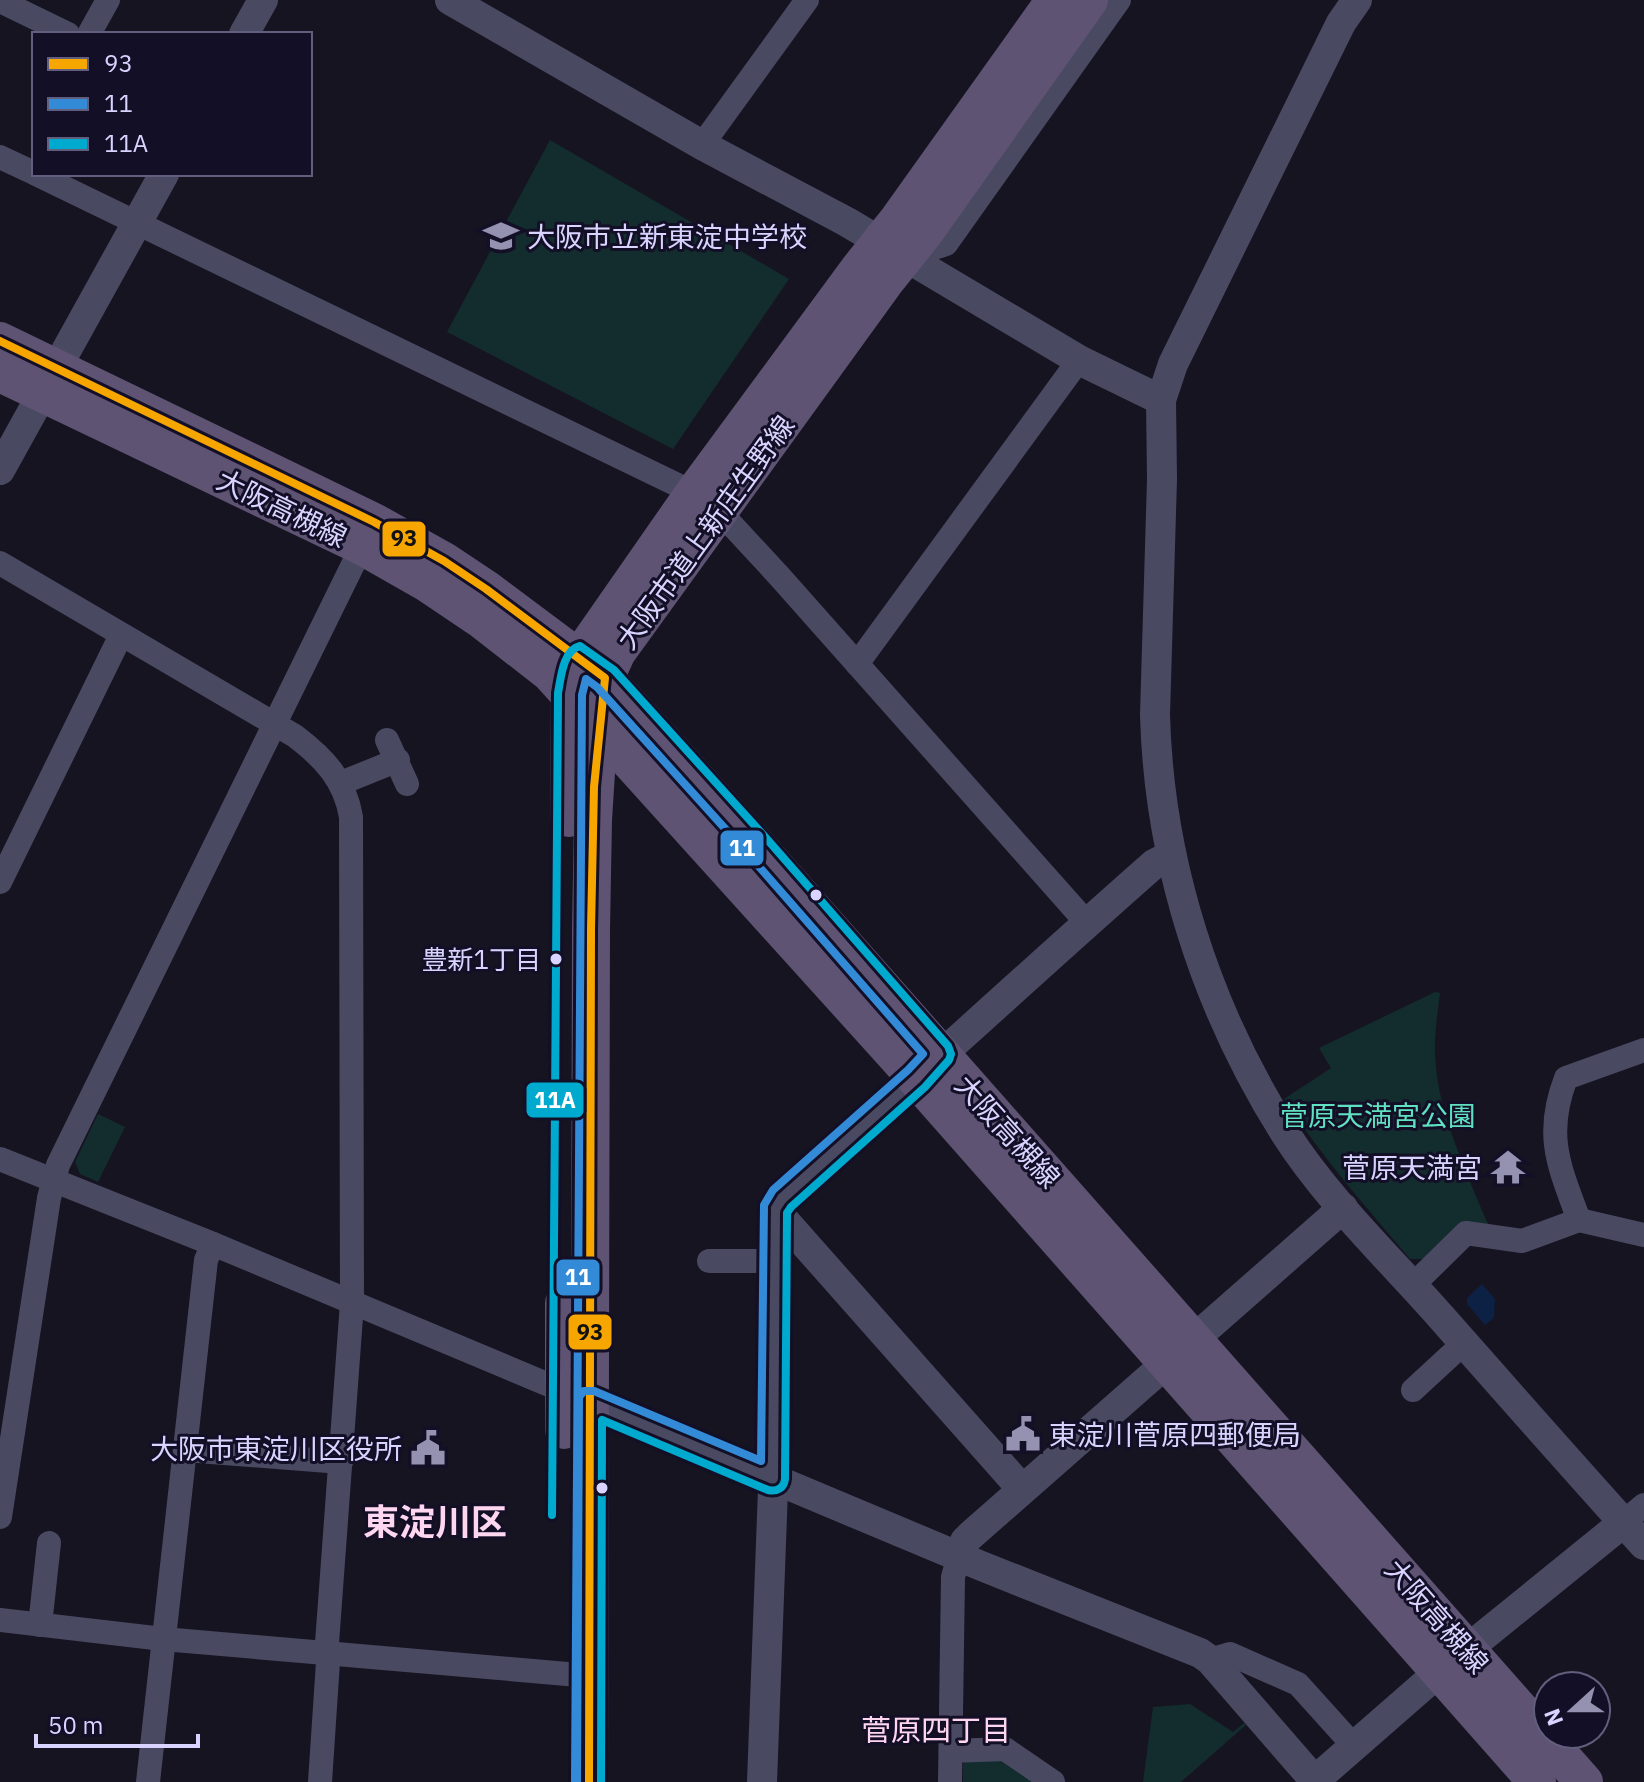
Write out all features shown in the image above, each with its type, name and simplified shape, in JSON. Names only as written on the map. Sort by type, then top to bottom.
[{"type":"main road","name":"大阪市道上新庄生野線","points":[[585,676],[617,652],[707,502],[884,283],[893,250],[1055,0]]},
{"type":"main road","name":"大阪市道上新庄生野線","points":[[893,250],[1089,0]]},
{"type":"main road","name":"大阪高槻線","points":[[0,341],[50,381],[368,534],[427,583],[482,620],[550,673],[585,676],[757,846],[928,1066]]},
{"type":"main road","name":"大阪高槻線","points":[[0,373],[50,381]]},
{"type":"main road","name":"大阪市道上新庄生野線","points":[[577,1397],[599,724],[585,676]]},
{"type":"main road","name":"大阪市道上新庄生野線","points":[[563,1782],[576,1676],[585,676]]},
{"type":"main road","name":"大阪高槻線","points":[[599,724],[928,1066],[1453,1661],[1584,1782]]},
{"type":"main road","name":"大阪高槻線","points":[[1453,1661],[1537,1782]]},
{"type":"main road","name":"大阪市道上新庄生野線","points":[[576,1676],[589,1782]]},
{"type":"street","points":[[90,32],[108,0]]},
{"type":"street","points":[[245,32],[263,0]]},
{"type":"street","points":[[702,145],[807,0]]},
{"type":"street","points":[[893,250],[883,213],[1032,0]]},
{"type":"street","points":[[893,250],[946,244],[1119,0]]},
{"type":"street","points":[[1357,0],[1341,23],[1278,147],[1173,364],[1161,400],[1156,749],[1170,856],[1200,961],[1244,1062],[1287,1135],[1343,1208],[1464,1343],[1634,1514],[1644,1545]]},
{"type":"street","points":[[0,1],[64,32]]},
{"type":"street","points":[[469,5],[702,145],[893,250],[1079,360],[1161,400]]},
{"type":"street","points":[[0,157],[32,173]]},
{"type":"street","points":[[39,176],[707,502],[857,664],[1087,923]]},
{"type":"street","points":[[0,470],[163,176]]},
{"type":"street","points":[[857,664],[1079,360]]},
{"type":"street","points":[[0,1517],[58,1165],[368,534]]},
{"type":"street","points":[[0,563],[276,723],[315,751],[341,783],[351,817],[352,1303],[320,1782]]},
{"type":"street","points":[[0,882],[121,635]]},
{"type":"street","points":[[341,783],[392,750],[407,784]]},
{"type":"street","points":[[762,1782],[773,1479],[775,1210],[781,1199],[1087,923],[1154,864],[1170,856]]},
{"type":"street","points":[[1579,1220],[1560,1169],[1553,1133],[1556,1109],[1566,1078],[1644,1050]]},
{"type":"street","points":[[0,1159],[213,1244],[959,1556],[1189,1647],[1210,1660],[1314,1781],[1453,1661],[1634,1514]]},
{"type":"street","points":[[950,1782],[953,1577],[965,1541],[1343,1208]]},
{"type":"street","points":[[775,1210],[1022,1489]]},
{"type":"street","points":[[1413,1285],[1466,1233],[1522,1241],[1579,1220],[1644,1235]]},
{"type":"street","points":[[148,1782],[206,1260],[213,1244]]},
{"type":"street","points":[[709,1261],[774,1261]]},
{"type":"street","points":[[1413,1390],[1464,1343]]},
{"type":"street","points":[[185,1450],[341,1462]]},
{"type":"street","points":[[40,1625],[49,1543]]},
{"type":"street","points":[[0,1620],[163,1639],[576,1676]]},
{"type":"street","points":[[1210,1660],[1230,1654],[1298,1684],[1353,1745]]},
{"type":"street","points":[[951,1751],[1005,1749],[1053,1782]]},
{"type":"green space","points":[[550,140],[789,279],[673,449],[447,332]]},
{"type":"green space","name":"菅原天満宮公園","points":[[1435,992],[1440,993],[1435,1048],[1443,1105],[1463,1165],[1493,1230],[1423,1259],[1410,1259],[1329,1161],[1284,1099],[1331,1068],[1319,1048]]},
{"type":"green space","points":[[98,1114],[125,1127],[98,1182],[80,1174],[75,1162]]},
{"type":"green space","points":[[1190,1704],[1233,1732],[1244,1723],[1246,1725],[1181,1782],[1143,1782],[1153,1707]]},
{"type":"green space","points":[[1003,1756],[1041,1782],[963,1782],[963,1764],[970,1757]]},
{"type":"water","points":[[1482,1284],[1495,1299],[1494,1318],[1485,1325],[1467,1304],[1467,1298]]},
{"type":"transit line","name":"93","points":[[0,341],[374,522],[444,561],[486,589],[605,678],[594,787],[591,929],[589,1782]]},
{"type":"transit line","name":"11A","points":[[552,1515],[558,693],[566,658],[580,646],[614,670],[766,838],[948,1046],[951,1054],[925,1087],[787,1213],[785,1479],[782,1487],[768,1490],[602,1420],[601,1782]]},
{"type":"transit line","name":"11","points":[[575,1782],[582,695],[586,679],[597,687],[748,854],[923,1054],[773,1190],[764,1205],[761,1461],[594,1391],[584,1391],[579,1397],[577,1782]]},
{"type":"place","name":"大阪市立新東淀中学校","points":[[501,236]]},
{"type":"place","name":"豊新1丁目","points":[[556,959]]},
{"type":"place","name":"菅原天満宮","points":[[1508,1167]]},
{"type":"place","name":"東淀川菅原四郵便局","points":[[1023,1434]]},
{"type":"place","name":"大阪市東淀川区役所","points":[[428,1448]]},
{"type":"district","name":"東淀川区","points":[[435,1521]]},
{"type":"district","name":"菅原四丁目","points":[[936,1729]]}]
